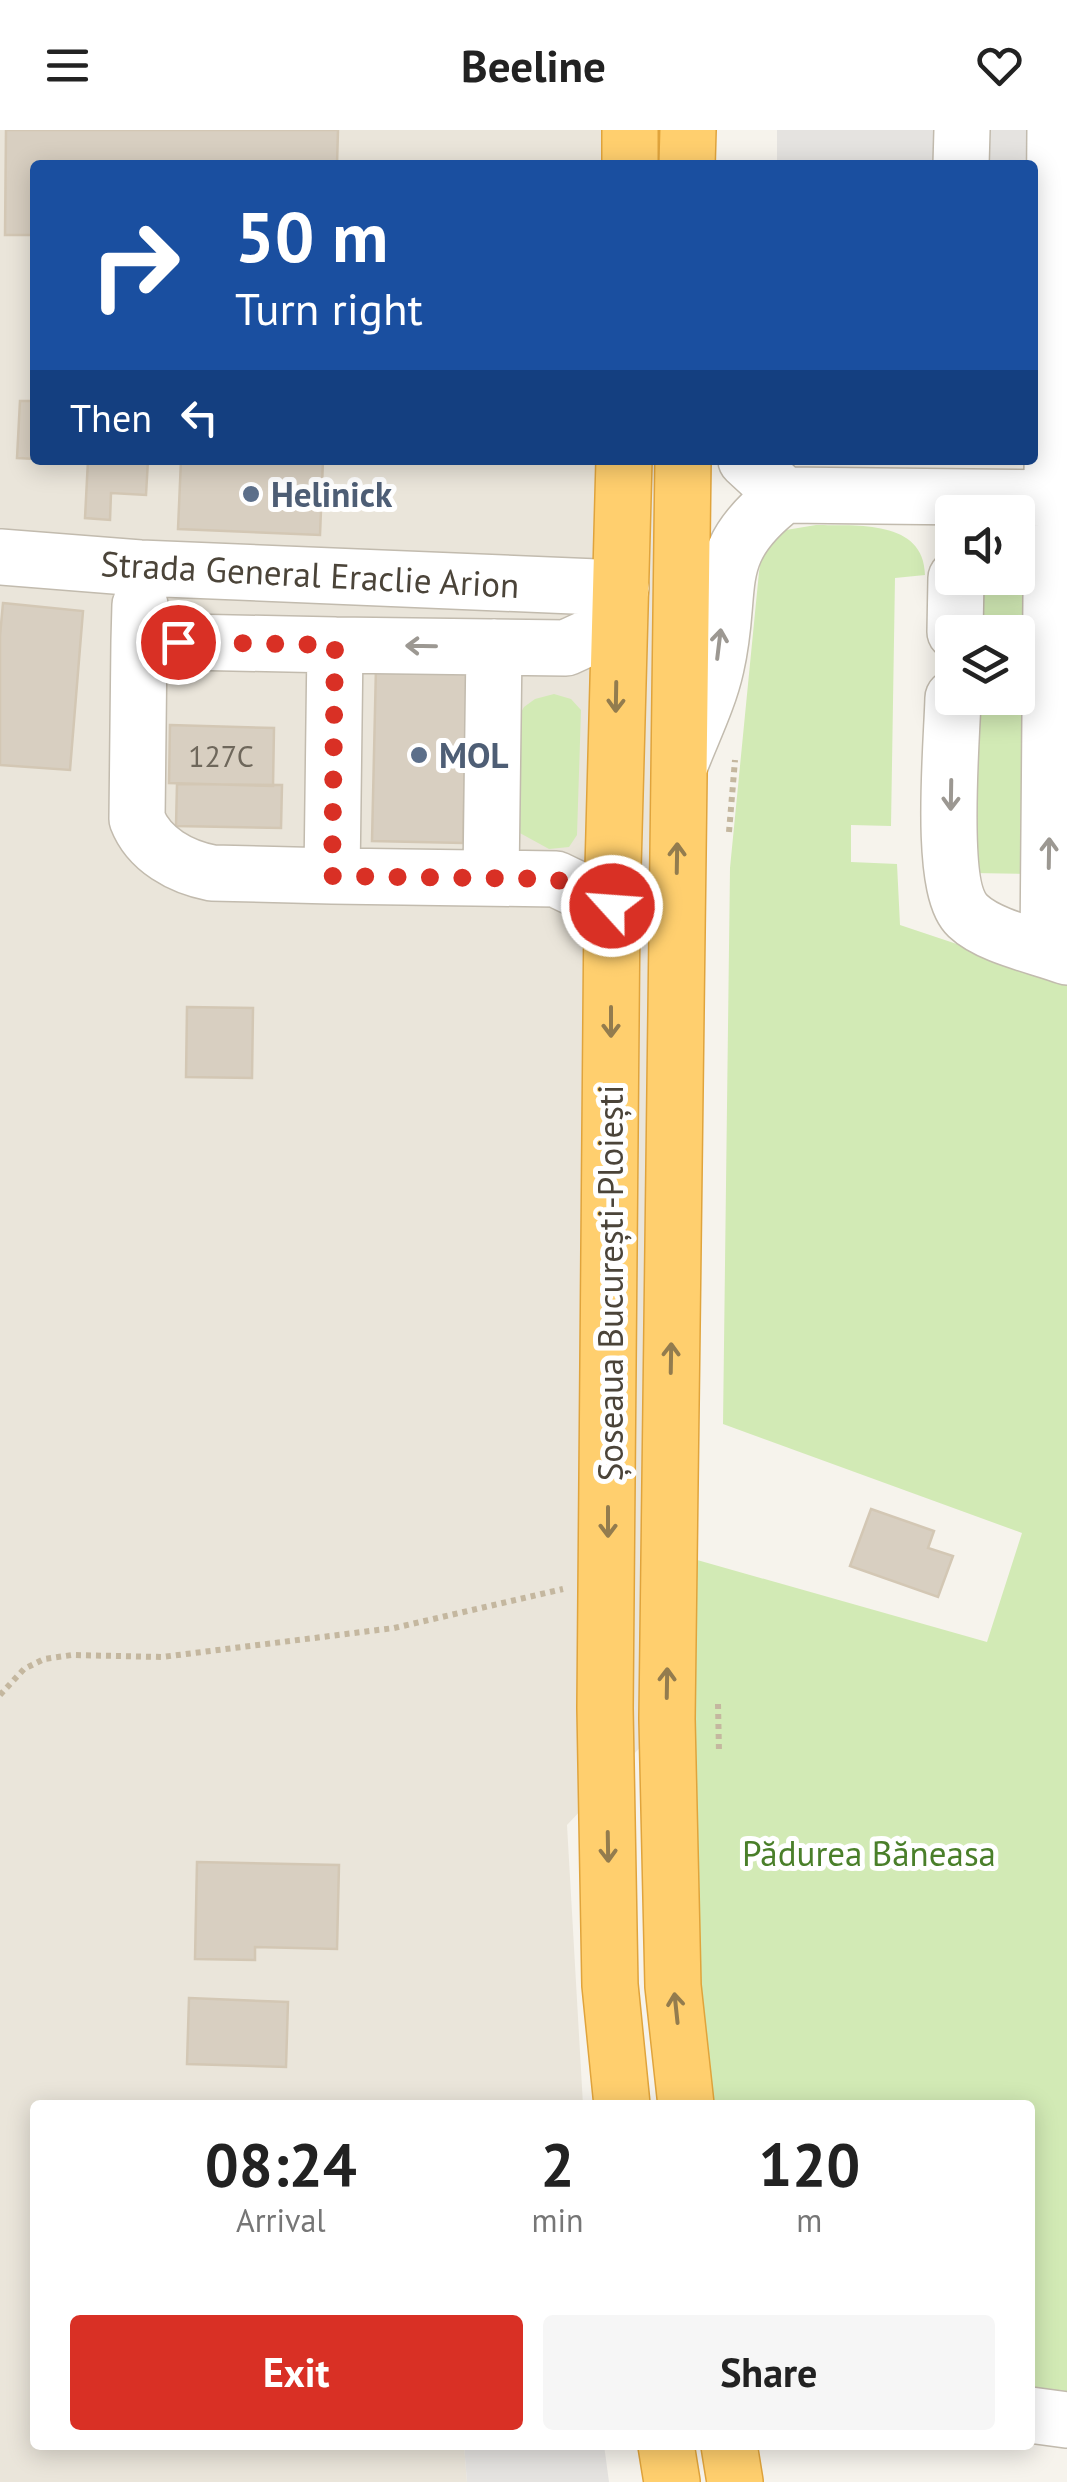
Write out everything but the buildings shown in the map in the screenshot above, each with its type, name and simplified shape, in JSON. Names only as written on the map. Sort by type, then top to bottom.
[{"type":"highway","points":[[630,130],[630,160]]},
{"type":"highway","points":[[687,160],[688,130]]},
{"type":"highway","name":"Șoseaua București-Ploiești","points":[[621,2100],[610,1986],[605,1708],[612,906],[624,465]]},
{"type":"highway","name":"Șoseaua București-Ploiești","points":[[683,465],[667,1719],[674,1986],[685,2100]]},
{"type":"highway","points":[[667,2450],[672,2482]]},
{"type":"highway","points":[[729,2450],[735,2482]]},
{"type":"street","points":[[961,160],[962,130]]},
{"type":"street","points":[[953,715],[950,868],[957,903],[983,928],[1058,954],[1060,498],[1056,130]]},
{"type":"street","points":[[678,770],[716,668],[727,581],[738,540],[752,520],[765,478],[1060,498]]},
{"type":"street","name":"Strada General Eraclie Arion","points":[[0,557],[620,606]]},
{"type":"street","points":[[140,568],[137,819],[142,832],[155,846],[195,870],[212,873],[556,879],[612,906]]},
{"type":"street","points":[[139,642],[566,648],[620,606]]},
{"type":"street","points":[[332,876],[335,645]]},
{"type":"street","points":[[491,878],[494,647]]},
{"type":"street","points":[[1035,2416],[1067,2420]]},
{"type":"path","points":[[728,846],[735,752]]},
{"type":"path","points":[[0,1695],[24,1669],[44,1658],[162,1657],[394,1628],[608,1579]]},
{"type":"path","points":[[718,1698],[719,1758]]},
{"type":"shaded area","points":[[0,130],[688,130],[687,160],[30,160],[30,465],[683,465],[667,1719],[567,1825],[583,2100],[30,2100],[30,2450],[464,2450],[467,2482],[0,2482]]},
{"type":"shaded area","points":[[777,130],[1067,130],[1037,160],[777,160]]},
{"type":"shaded area","points":[[464,2450],[605,2450],[609,2482],[467,2482]]},
{"type":"green space","name":"Pădurea Băneasa","points":[[816,525],[885,529],[913,544],[922,557],[925,575],[895,578],[891,826],[851,825],[851,862],[897,864],[900,925],[1067,981],[1067,2420],[1035,2416],[1035,2100],[686,2100],[669,1552],[987,1642],[1022,1533],[723,1424],[730,868],[759,572],[762,553],[780,531]]},
{"type":"green space","points":[[1037,576],[1033,874],[973,873],[975,715],[1035,715],[1035,615],[976,615],[977,595],[1035,595]]},
{"type":"green space","points":[[554,694],[571,699],[581,710],[577,835],[569,847],[549,849],[518,832],[513,727],[524,707]]},
{"type":"place","name":"Helinick","points":[[251,494]]},
{"type":"place","name":"MOL","points":[[419,755]]},
{"type":"route","points":[[178,642],[335,645],[332,876],[556,879],[612,906]]}]
